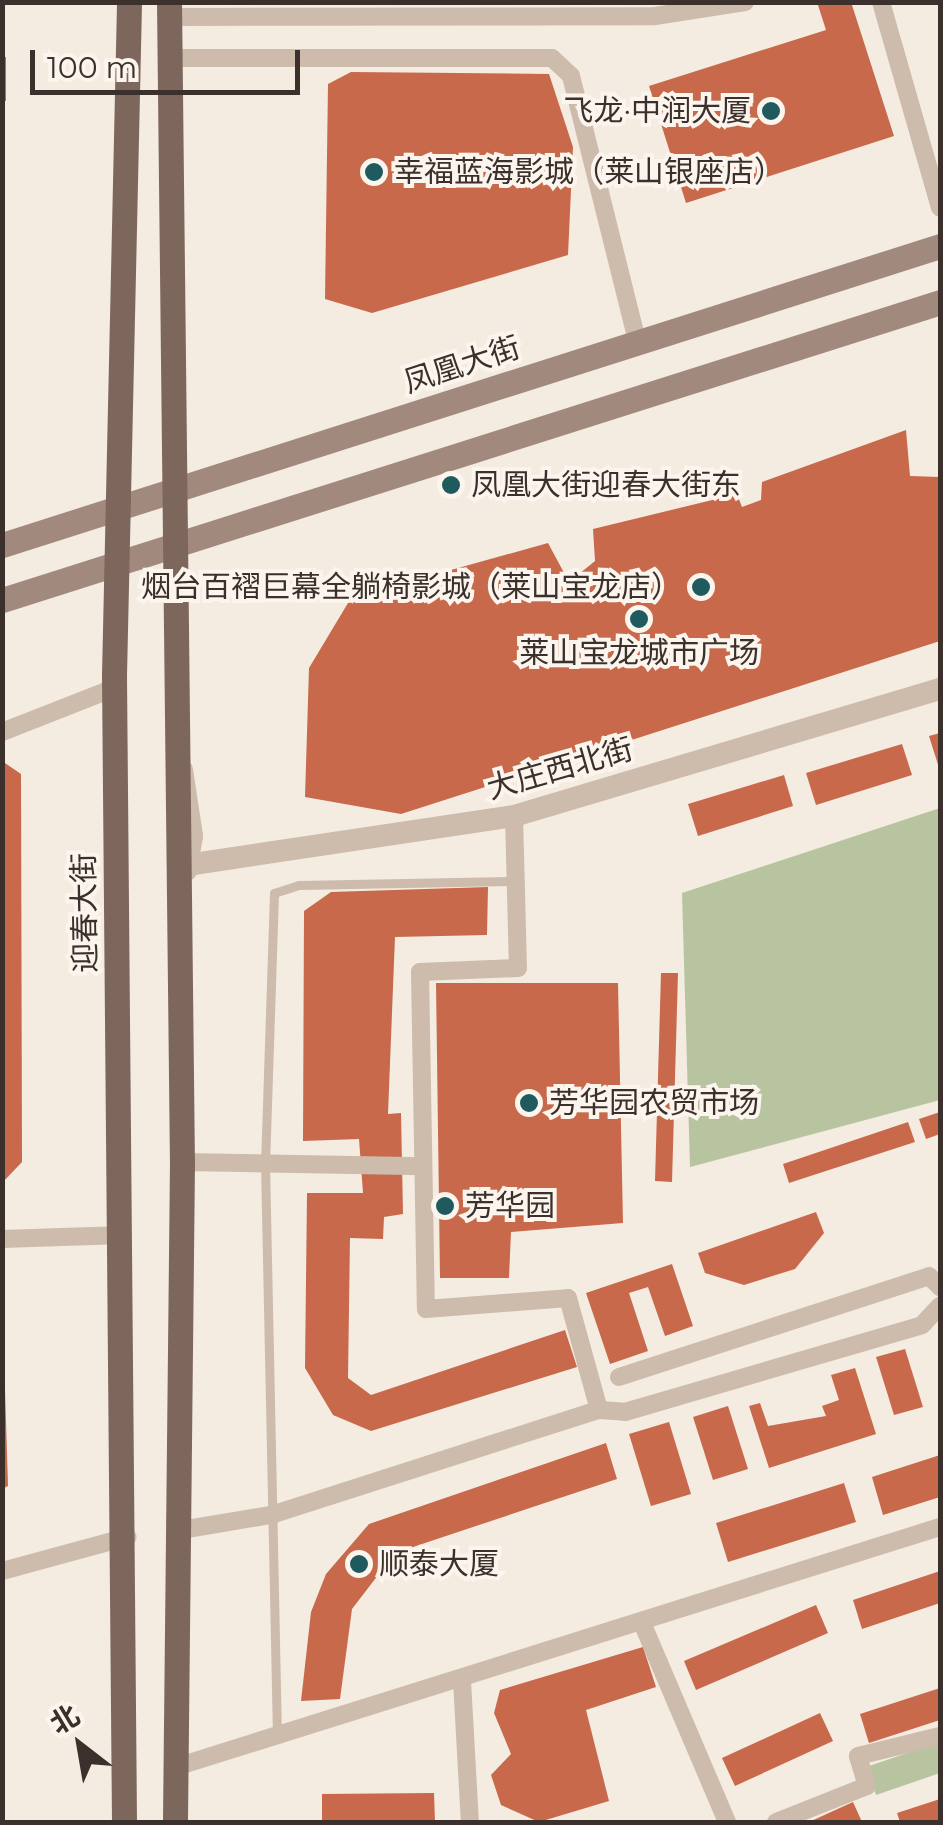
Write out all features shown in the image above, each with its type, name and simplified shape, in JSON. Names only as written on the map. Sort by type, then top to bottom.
[{"type":"main road","name":"迎春大街","points":[[124,1822],[128,1538],[114,688],[129,2]]},
{"type":"main road","points":[[169,10],[169,492],[182,1162],[175,1822]]},
{"type":"main road","name":"凤凰大街","points":[[2,545],[940,246]]},
{"type":"main road","points":[[2,600],[940,302]]},
{"type":"street","points":[[169,10],[450,9],[656,16],[745,2]]},
{"type":"street","points":[[881,2],[940,208]]},
{"type":"street","points":[[169,58],[552,58],[571,76],[638,344]]},
{"type":"street","points":[[2,732],[114,688]]},
{"type":"street","name":"大庄西北街","points":[[187,865],[514,816],[940,689]]},
{"type":"street","points":[[172,743],[190,793],[187,865],[179,908]]},
{"type":"street","points":[[514,816],[518,968],[420,972],[426,1309],[568,1298],[599,1410]]},
{"type":"street","points":[[182,1162],[423,1166]]},
{"type":"street","points":[[2,1239],[122,1236]]},
{"type":"street","points":[[620,1377],[929,1276],[940,1287]]},
{"type":"street","points":[[181,1530],[271,1516],[599,1410],[625,1412],[922,1325],[940,1306]]},
{"type":"street","points":[[176,1767],[643,1624],[940,1527]]},
{"type":"street","points":[[2,1571],[128,1538]]},
{"type":"street","points":[[643,1624],[727,1822]]},
{"type":"street","points":[[462,1680],[470,1822]]},
{"type":"street","points":[[776,1822],[867,1786],[858,1756],[940,1736]]},
{"type":"lane","points":[[278,1736],[265,1165],[274,893],[516,880]]},
{"type":"green space","points":[[940,808],[940,1100],[690,1167],[682,893]]},
{"type":"green space","points":[[940,1742],[940,1773],[876,1795],[866,1767]]},
{"type":"building","name":"飞龙·中润大厦","points":[[817,2],[851,2],[894,136],[686,203],[649,86],[826,30]]},
{"type":"building","points":[[2,57],[6,57],[6,101],[2,101]]},
{"type":"building","points":[[351,72],[549,74],[573,147],[568,255],[372,313],[325,299],[328,84]]},
{"type":"building","name":"莱山宝龙城市广场","points":[[906,430],[910,476],[940,477],[940,641],[401,814],[305,797],[309,668],[351,598],[548,543],[569,582],[595,561],[593,529],[737,494],[742,507],[761,500],[762,482]]},
{"type":"building","points":[[940,733],[940,771],[929,736]]},
{"type":"building","points":[[902,744],[912,775],[816,805],[806,773]]},
{"type":"building","points":[[2,761],[21,774],[22,1162],[2,1183]]},
{"type":"building","points":[[784,775],[793,806],[698,836],[688,804]]},
{"type":"building","points":[[488,887],[487,935],[395,937],[388,1114],[401,1113],[403,1214],[384,1217],[383,1239],[350,1238],[348,1378],[371,1395],[565,1330],[577,1367],[371,1431],[333,1415],[305,1368],[307,1193],[363,1193],[359,1139],[303,1141],[304,911],[331,892]]},
{"type":"building","points":[[661,973],[678,973],[672,1182],[655,1181]]},
{"type":"building","name":"芳华园农贸市场","points":[[436,983],[618,983],[623,1223],[511,1232],[509,1278],[440,1278]]},
{"type":"building","points":[[940,1112],[940,1134],[926,1139],[919,1119]]},
{"type":"building","points":[[908,1122],[915,1142],[789,1183],[783,1164]]},
{"type":"building","points":[[816,1212],[824,1233],[795,1269],[744,1285],[705,1273],[698,1253]]},
{"type":"building","points":[[672,1264],[693,1326],[665,1336],[648,1287],[629,1293],[648,1351],[610,1364],[586,1293]]},
{"type":"building","points":[[2,1293],[8,1486],[2,1489]]},
{"type":"building","points":[[905,1349],[923,1407],[894,1415],[876,1357]]},
{"type":"building","points":[[855,1368],[876,1434],[769,1468],[749,1406],[760,1403],[768,1426],[826,1416],[822,1406],[839,1400],[831,1375]]},
{"type":"building","points":[[728,1406],[748,1469],[713,1480],[693,1417]]},
{"type":"building","points":[[669,1422],[691,1494],[651,1506],[629,1434]]},
{"type":"building","name":"顺泰大厦","points":[[606,1443],[617,1479],[395,1553],[352,1609],[340,1699],[301,1701],[311,1612],[326,1574],[369,1524]]},
{"type":"building","points":[[940,1455],[940,1497],[883,1515],[872,1477]]},
{"type":"building","points":[[844,1483],[856,1522],[728,1562],[716,1523]]},
{"type":"building","points":[[940,1571],[940,1603],[862,1629],[853,1600]]},
{"type":"building","points":[[816,1605],[828,1633],[696,1690],[684,1661]]},
{"type":"building","points":[[643,1647],[656,1687],[586,1710],[609,1801],[539,1822],[501,1805],[491,1775],[511,1754],[494,1713],[500,1690]]},
{"type":"building","points":[[940,1688],[940,1720],[869,1743],[860,1714]]},
{"type":"building","points":[[820,1713],[833,1741],[735,1786],[722,1758]]},
{"type":"building","points":[[434,1793],[435,1822],[322,1822],[322,1794]]},
{"type":"building","points":[[940,1799],[940,1822],[900,1822],[897,1813]]},
{"type":"building","points":[[853,1802],[862,1822],[809,1822]]},
{"type":"place","name":"飞龙·中润大厦","points":[[771,111]]},
{"type":"place","name":"幸福蓝海影城（莱山银座店）","points":[[374,172]]},
{"type":"place","name":"凤凰大街迎春大街东","points":[[451,485]]},
{"type":"place","name":"烟台百褶巨幕全躺椅影城（莱山宝龙店）","points":[[701,587]]},
{"type":"place","name":"莱山宝龙城市广场","points":[[639,619]]},
{"type":"place","name":"芳华园农贸市场","points":[[529,1103]]},
{"type":"place","name":"芳华园","points":[[445,1206]]},
{"type":"place","name":"顺泰大厦","points":[[359,1564]]}]
